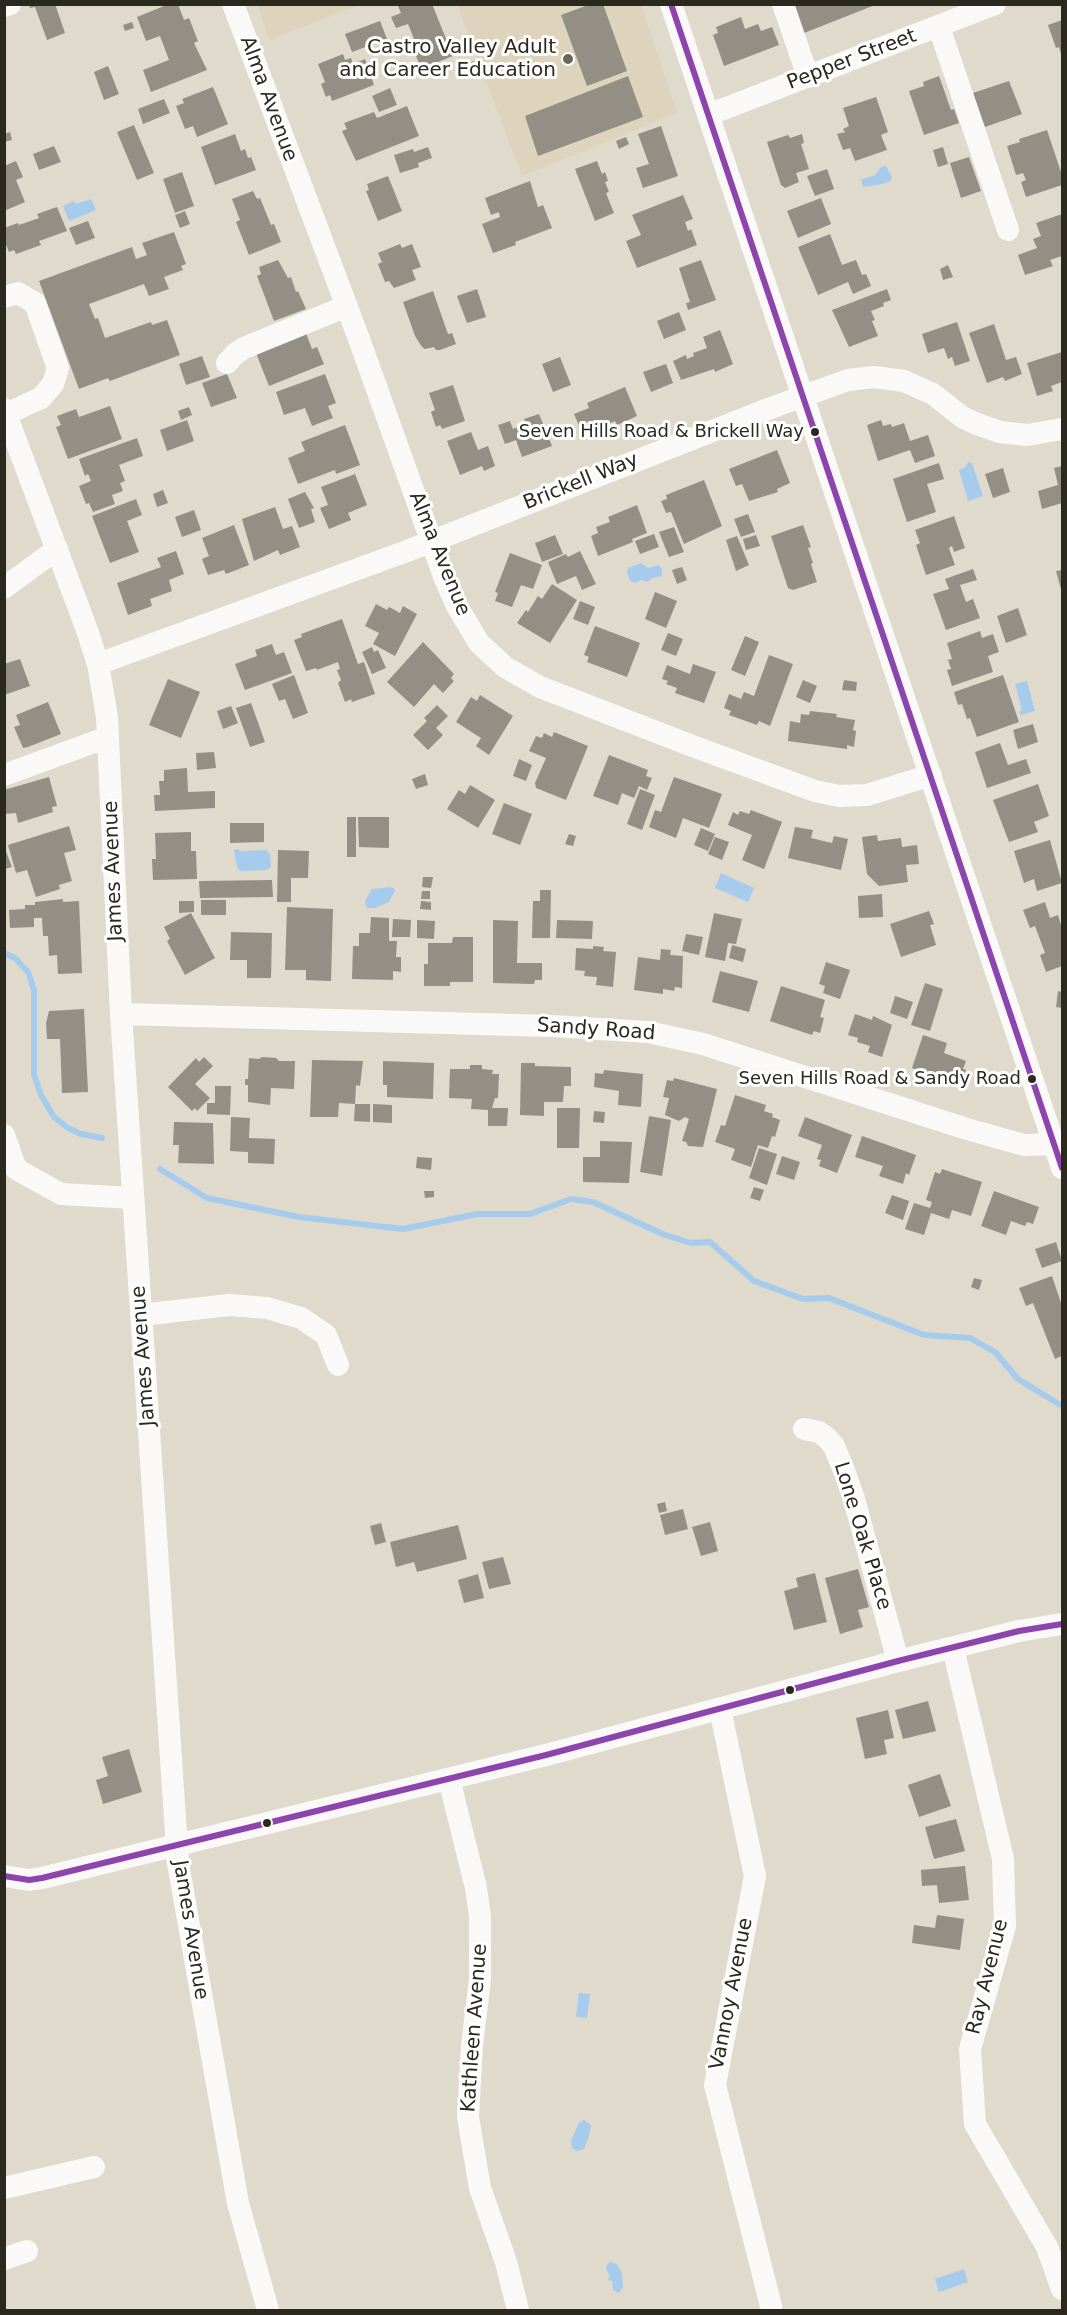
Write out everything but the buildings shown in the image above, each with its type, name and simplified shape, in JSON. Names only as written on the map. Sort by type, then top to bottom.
[{"type":"street","points":[[4,6],[10,4]]},
{"type":"street","name":"Alma Avenue","points":[[233,4],[254,30],[346,306],[432,542],[457,606],[480,643],[505,667],[540,687],[695,747],[828,794],[867,795],[931,775]]},
{"type":"street","points":[[671,4],[931,775],[1060,1141],[1062,1168]]},
{"type":"street","points":[[783,4],[808,77]]},
{"type":"street","name":"Pepper Street","points":[[708,116],[939,27],[964,10],[995,4]]},
{"type":"street","points":[[939,27],[1008,230]]},
{"type":"street","points":[[4,297],[18,293],[35,303],[58,368],[53,384],[41,398],[5,411]]},
{"type":"street","points":[[227,363],[244,348],[346,306]]},
{"type":"street","name":"Brickell Way","points":[[98,664],[432,542],[802,395],[848,380],[874,377],[904,381],[933,394],[962,417],[994,430],[1028,435],[1062,429]]},
{"type":"street","name":"James Avenue","points":[[5,411],[98,664],[108,737],[121,1014],[176,1844],[191,1942],[238,2203],[268,2310]]},
{"type":"street","points":[[4,588],[57,549]]},
{"type":"street","points":[[4,775],[108,737]]},
{"type":"street","name":"Sandy Road","points":[[121,1014],[530,1025],[648,1032],[713,1047],[916,1114],[1013,1142],[1030,1146],[1060,1141]]},
{"type":"street","points":[[4,1135],[16,1169],[61,1194],[133,1198]]},
{"type":"street","points":[[141,1315],[229,1305],[267,1308],[301,1318],[326,1335],[338,1365]]},
{"type":"street","name":"Lone Oak Place","points":[[804,1429],[819,1432],[828,1438],[834,1446],[845,1473],[898,1661]]},
{"type":"street","points":[[4,1876],[29,1880],[42,1878],[449,1779],[898,1661],[1019,1631],[1062,1624]]},
{"type":"street","name":"Ray Avenue","points":[[953,1648],[1003,1859],[1005,1926],[970,2049],[975,2124],[1047,2247],[1062,2289]]},
{"type":"street","name":"Vannoy Avenue","points":[[720,1709],[755,1876],[714,2085],[772,2310]]},
{"type":"street","name":"Kathleen Avenue","points":[[449,1779],[476,1888],[480,1916],[480,1979],[468,2087],[468,2117],[480,2188],[506,2262],[518,2310]]},
{"type":"street","points":[[4,2188],[94,2167]]},
{"type":"street","points":[[4,2259],[27,2251]]},
{"type":"shaded area","name":"Castro Valley Adult and Career Education","points":[[257,4],[360,4],[360,5],[269,40]]},
{"type":"shaded area","name":"Castro Valley Adult and Career Education","points":[[457,5],[641,5],[677,113],[522,176]]},
{"type":"water","points":[[886,166],[892,177],[890,181],[863,187],[861,180],[875,175],[881,167]]},
{"type":"water","points":[[91,199],[96,210],[69,221],[63,206],[74,201],[76,204]]},
{"type":"water","points":[[968,462],[972,463],[983,496],[968,501],[959,470],[966,467]]},
{"type":"water","points":[[641,563],[648,568],[658,565],[662,569],[662,576],[652,578],[648,582],[630,581],[628,568]]},
{"type":"water","points":[[1027,681],[1035,711],[1020,715],[1019,711],[1022,710],[1015,684]]},
{"type":"water","points":[[234,850],[241,851],[266,850],[270,854],[271,866],[267,870],[240,871]]},
{"type":"water","points":[[721,873],[754,888],[748,902],[715,888]]},
{"type":"water","points":[[390,887],[395,891],[389,902],[375,908],[367,908],[365,901],[372,889]]},
{"type":"water","points":[[579,1993],[590,1994],[587,2018],[576,2017]]},
{"type":"water","points":[[584,2120],[591,2125],[589,2136],[584,2149],[577,2151],[572,2148],[571,2140],[579,2123]]},
{"type":"water","points":[[610,2262],[617,2264],[622,2273],[623,2288],[618,2293],[613,2290],[612,2281],[608,2280],[610,2275],[606,2266]]},
{"type":"water","points":[[964,2269],[968,2282],[939,2292],[935,2279]]},
{"type":"waterway","points":[[4,953],[15,958],[28,972],[34,990],[34,1075],[41,1095],[54,1117],[68,1128],[81,1134],[102,1138]]},
{"type":"waterway","points":[[160,1169],[207,1198],[299,1217],[403,1229],[477,1214],[530,1214],[571,1199],[593,1202],[665,1235],[691,1243],[710,1242],[754,1281],[803,1299],[829,1298],[924,1335],[970,1338],[995,1352],[1018,1379],[1062,1406]]},
{"type":"transit line","points":[[671,4],[1062,1168]]},
{"type":"transit line","points":[[4,1876],[29,1880],[42,1878],[546,1755],[898,1661],[1019,1631],[1062,1624]]},
{"type":"place","name":"Castro Valley Adult and Career Education","points":[[568,59]]},
{"type":"place","name":"Seven Hills Road & Brickell Way","points":[[815,432]]},
{"type":"place","name":"Seven Hills Road & Sandy Road","points":[[1032,1079]]}]
